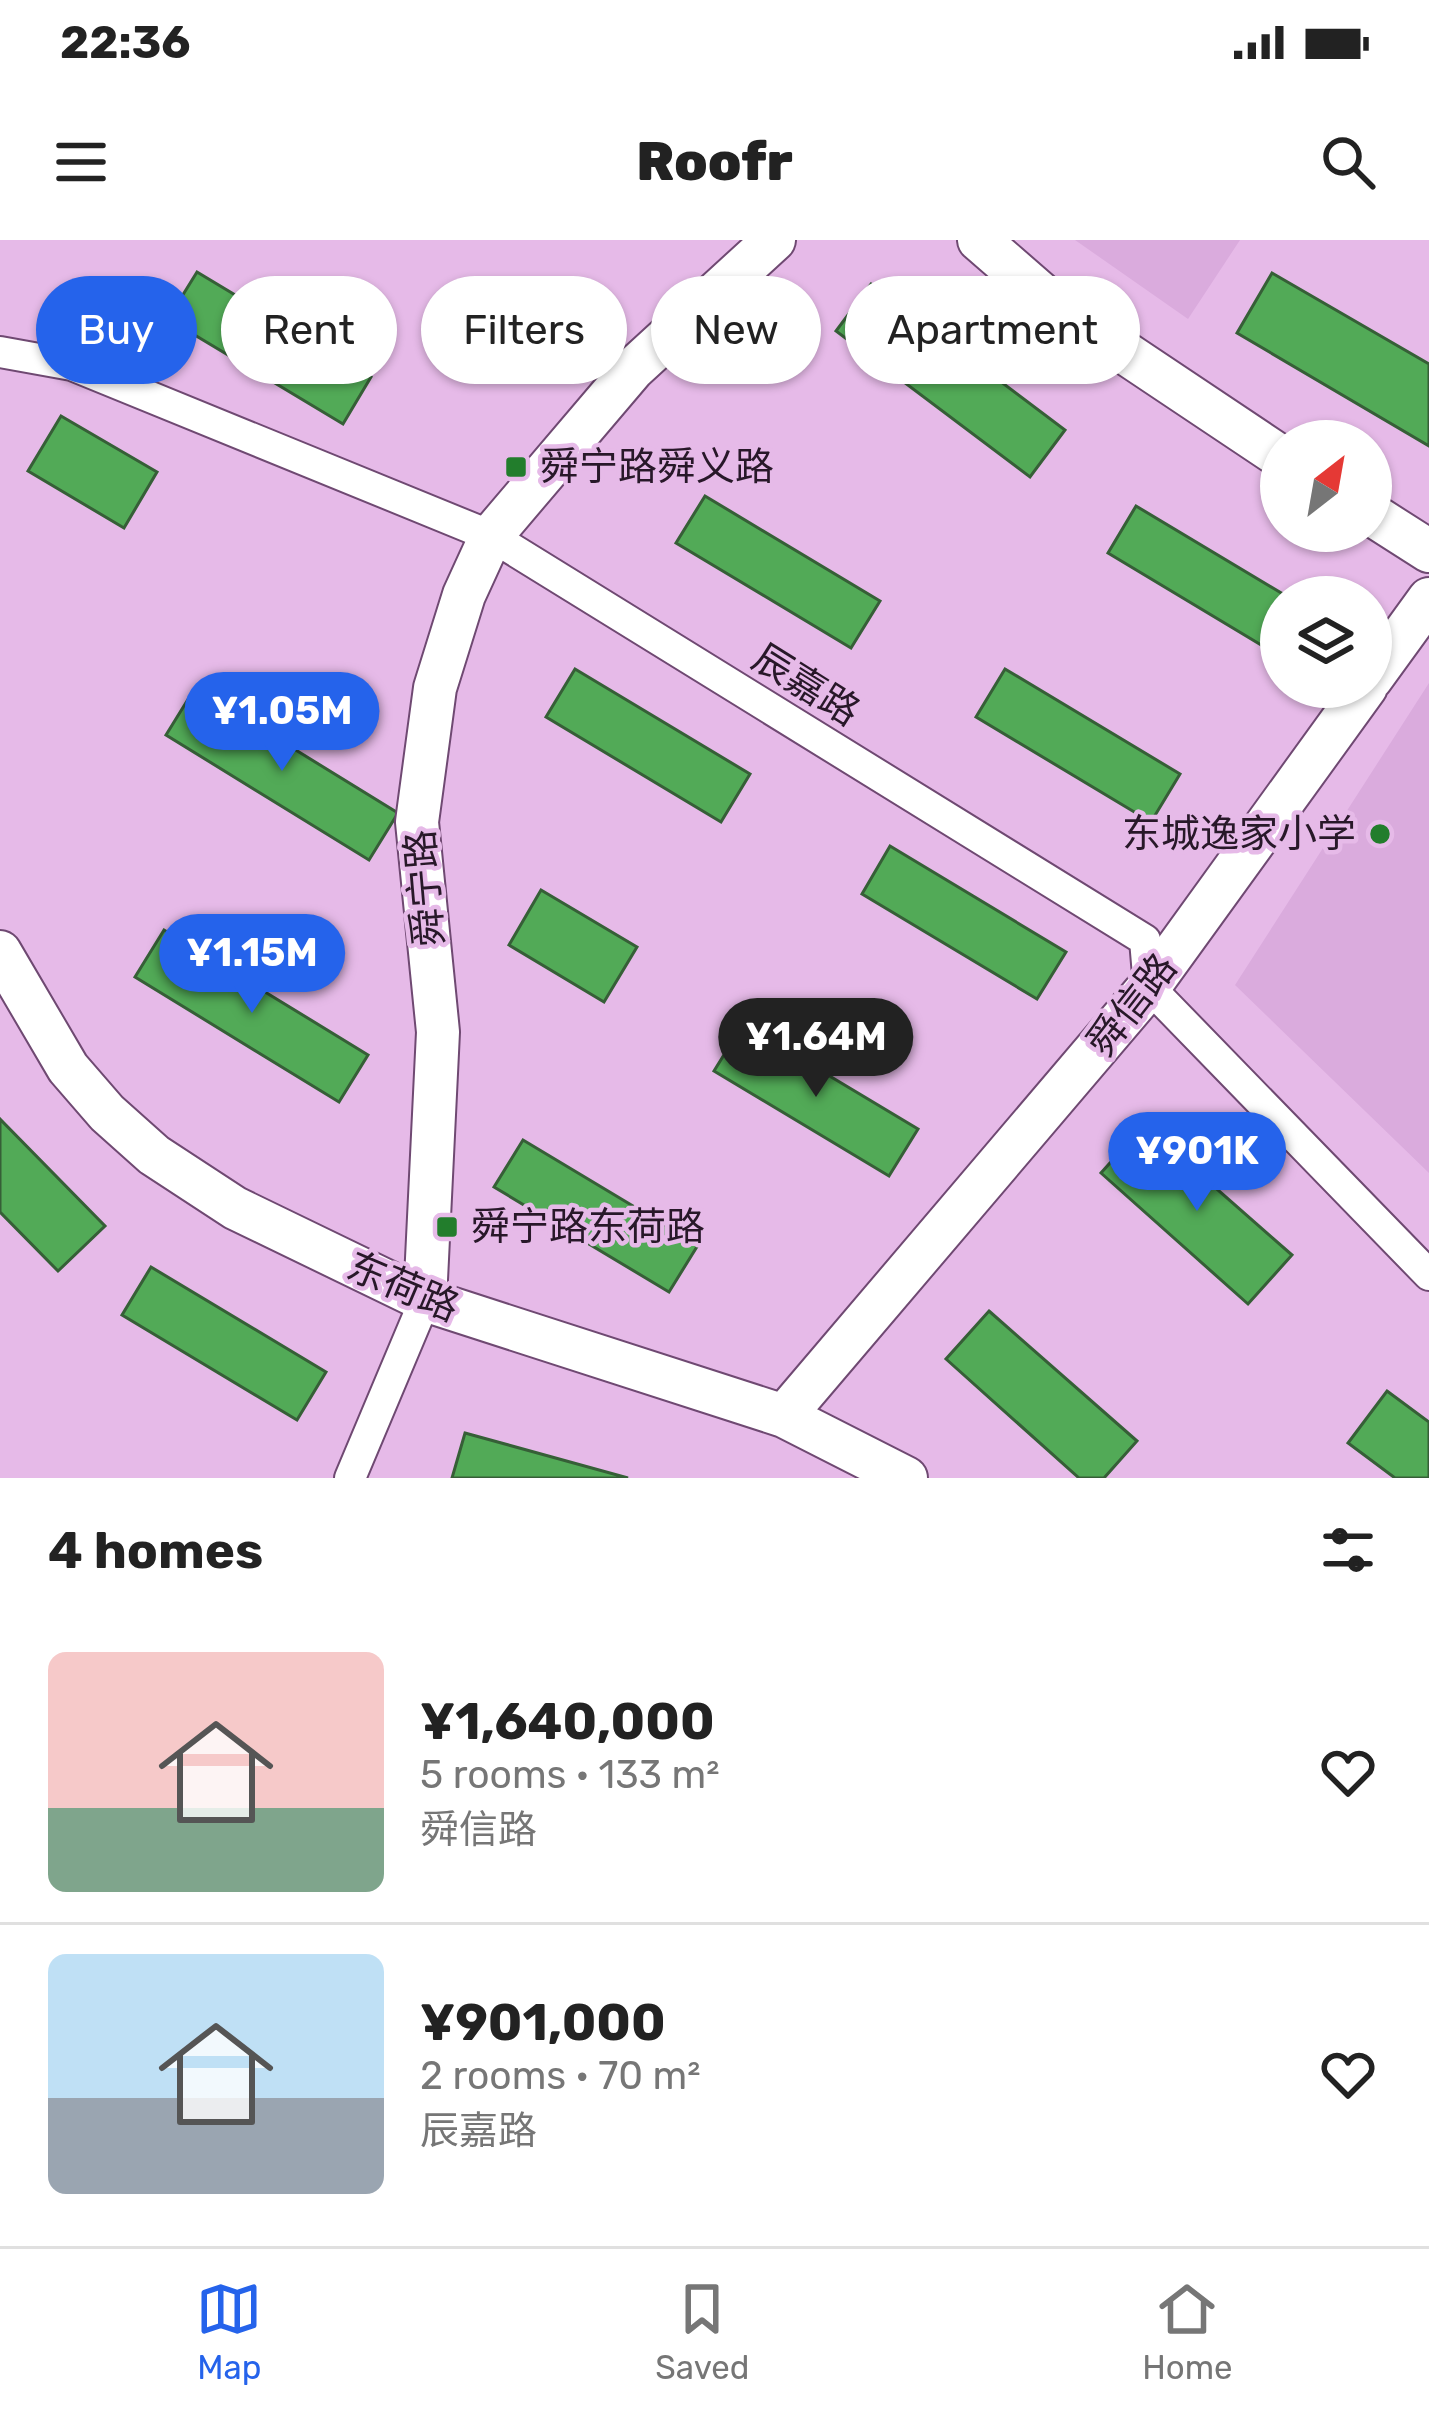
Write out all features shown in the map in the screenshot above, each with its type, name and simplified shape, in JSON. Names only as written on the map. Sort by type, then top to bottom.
[{"type":"street","name":"舜宁路","points":[[425,1300],[438,1032],[417,822],[435,688],[464,595],[491,536],[633,369],[774,240]]},
{"type":"street","points":[[979,240],[1055,306],[1260,443]]},
{"type":"street","name":"辰嘉路","points":[[0,352],[72,365],[491,536],[1145,940],[1148,987],[1429,1275]]},
{"type":"street","points":[[1392,527],[1429,551]]},
{"type":"street","points":[[1392,651],[1429,599]]},
{"type":"street","name":"舜信路","points":[[784,1416],[1148,987],[1351,708]]},
{"type":"street","name":"东荷路","points":[[0,952],[68,1068],[154,1155],[235,1208],[425,1300],[784,1416],[906,1478]]},
{"type":"street","points":[[350,1478],[425,1300]]},
{"type":"shaded area","points":[[1075,240],[1240,240],[1188,319],[1140,285],[1140,276],[1126,276]]},
{"type":"shaded area","name":"东城逸家小学","points":[[1429,683],[1429,1173],[1235,985]]},
{"type":"building","points":[[197,272],[221,286],[221,351],[197,336]]},
{"type":"building","points":[[1272,273],[1429,364],[1429,446],[1392,420],[1237,333]]},
{"type":"building","points":[[276,384],[367,384],[343,424]]},
{"type":"building","points":[[906,384],[1004,384],[1065,430],[1030,477]]},
{"type":"building","points":[[61,416],[157,472],[124,528],[28,471]]},
{"type":"building","points":[[705,496],[880,601],[851,648],[676,543]]},
{"type":"building","points":[[1136,506],[1260,580],[1260,644],[1108,553]]},
{"type":"building","points":[[575,669],[750,774],[721,822],[546,717]]},
{"type":"building","points":[[1005,669],[1180,774],[1151,822],[976,717]]},
{"type":"building","points":[[195,688],[398,813],[369,860],[166,735]]},
{"type":"building","points":[[890,846],[1066,952],[1037,999],[862,894]]},
{"type":"building","points":[[541,890],[637,947],[604,1002],[509,945]]},
{"type":"building","points":[[164,930],[368,1055],[339,1102],[135,977]]},
{"type":"building","points":[[743,1024],[918,1129],[889,1176],[714,1071]]},
{"type":"building","points":[[0,1119],[105,1226],[58,1271],[0,1212]]},
{"type":"building","points":[[1144,1125],[1292,1255],[1248,1304],[1101,1173]]},
{"type":"building","points":[[523,1140],[698,1245],[669,1292],[494,1187]]},
{"type":"building","points":[[151,1267],[326,1372],[297,1420],[122,1315]]},
{"type":"building","points":[[989,1311],[1137,1441],[1104,1478],[1079,1478],[946,1359]]},
{"type":"building","points":[[1387,1391],[1429,1422],[1429,1478],[1395,1478],[1348,1443]]},
{"type":"building","points":[[465,1433],[628,1478],[452,1478]]},
{"type":"place","name":"舜宁路舜义路","points":[[516,467]]},
{"type":"place","name":"东城逸家小学","points":[[1380,834]]},
{"type":"place","name":"舜宁路东荷路","points":[[447,1227]]}]
